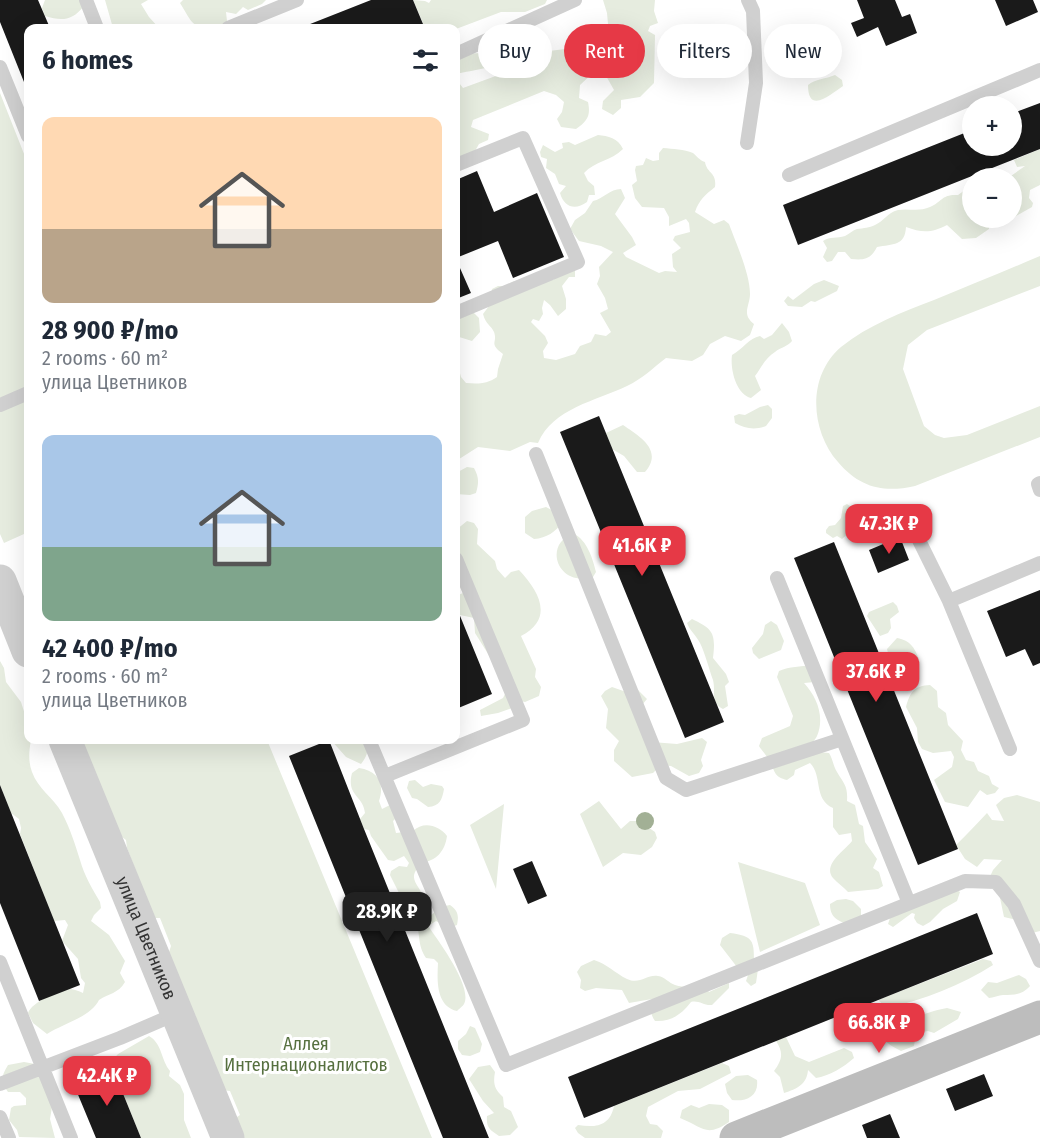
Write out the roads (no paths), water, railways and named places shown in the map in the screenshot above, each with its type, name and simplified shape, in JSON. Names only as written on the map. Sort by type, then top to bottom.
[{"type":"main road","points":[[736,1138],[1040,1017]]},
{"type":"street","points":[[1,585],[24,641]]},
{"type":"street","name":"улица Цветников","points":[[67,744],[228,1138]]},
{"type":"lane","points":[[86,0],[95,24]]},
{"type":"lane","points":[[238,24],[297,0]]},
{"type":"lane","points":[[460,52],[575,0]]},
{"type":"lane","points":[[747,143],[756,84],[753,11],[748,0]]},
{"type":"lane","points":[[0,67],[24,126]]},
{"type":"lane","points":[[789,175],[1040,70]]},
{"type":"lane","points":[[460,163],[523,138],[578,262],[460,311]]},
{"type":"lane","points":[[0,405],[24,395]]},
{"type":"lane","points":[[536,454],[666,778],[686,790],[842,739]]},
{"type":"lane","points":[[1040,483],[1038,484],[1040,490]]},
{"type":"lane","points":[[907,516],[949,601],[1010,749]]},
{"type":"lane","points":[[949,601],[1040,562]]},
{"type":"lane","points":[[385,776],[523,720],[460,569]]},
{"type":"lane","points":[[777,578],[909,903]]},
{"type":"lane","points":[[371,744],[506,1065],[965,881],[996,882],[1014,904],[1040,961]]},
{"type":"lane","points":[[0,962],[71,1138]]},
{"type":"lane","points":[[0,1084],[178,1013]]},
{"type":"lane","points":[[0,1117],[9,1138]]},
{"type":"park label","name":"Аллея Интернационалистов","points":[[306,1054]]}]
